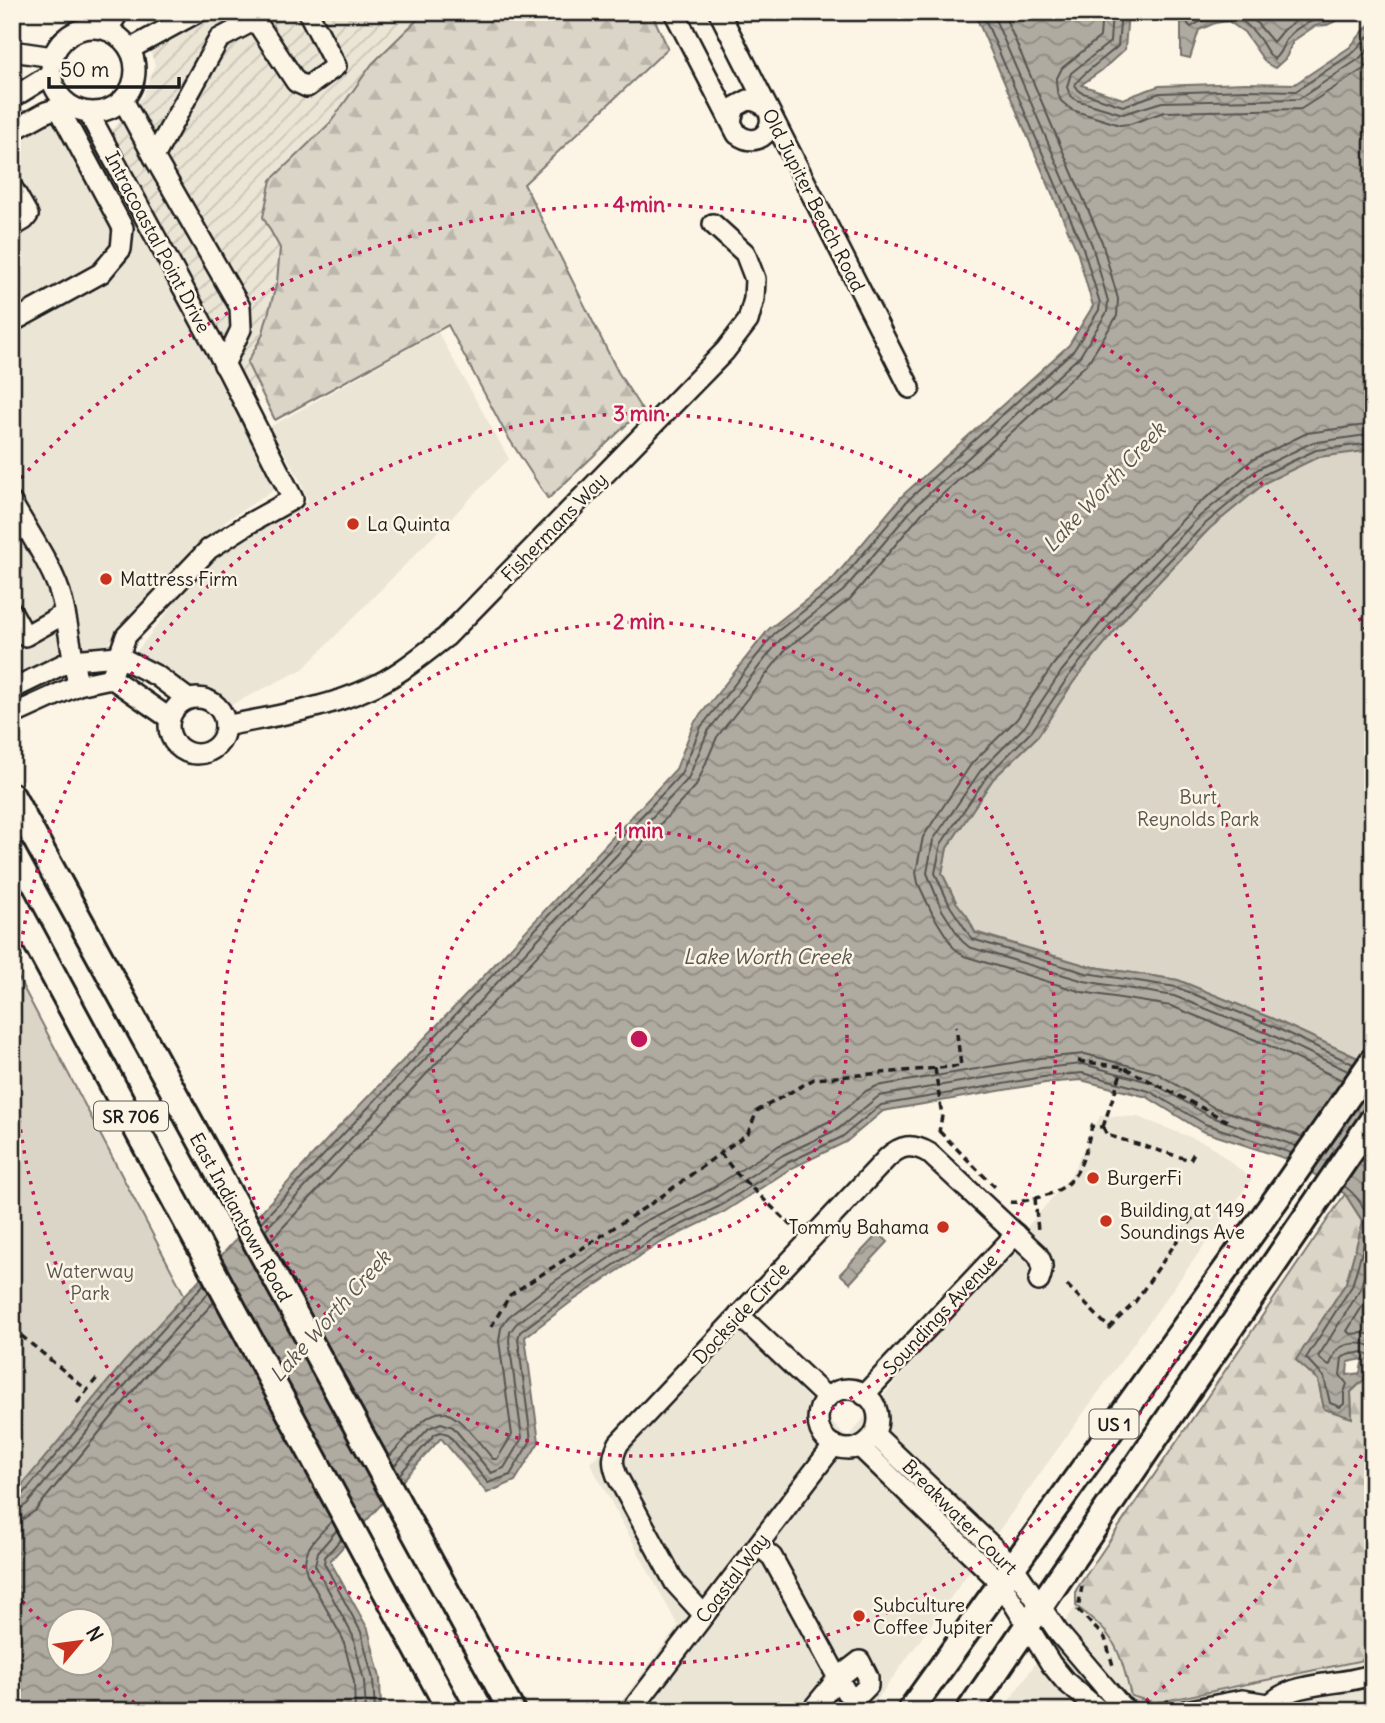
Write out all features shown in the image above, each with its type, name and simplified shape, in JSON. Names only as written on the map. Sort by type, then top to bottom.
[{"type":"main road","name":"East Indiantown Road","points":[[12,796],[512,1711]]},
{"type":"main road","name":"SR 706","points":[[12,898],[450,1711]]},
{"type":"main road","name":"US 1","points":[[910,1711],[1373,1060]]},
{"type":"main road","name":"US 1","points":[[969,1711],[1373,1119]]},
{"type":"street","points":[[107,30],[119,12]]},
{"type":"street","points":[[130,49],[198,12]]},
{"type":"street","points":[[154,157],[219,39],[253,16],[296,82],[307,87],[336,66],[308,12]]},
{"type":"street","name":"Old Jupiter Beach Road","points":[[674,12],[731,121]]},
{"type":"street","name":"Old Jupiter Beach Road","points":[[719,12],[910,388]]},
{"type":"street","points":[[12,131],[64,106],[88,112],[108,110],[123,100],[135,79],[134,58],[130,49],[124,41],[107,30],[78,30],[62,40],[52,66],[56,92],[64,106],[123,228],[121,249],[101,273],[12,322]]},
{"type":"street","points":[[12,51],[52,66]]},
{"type":"street","points":[[12,98],[52,66]]},
{"type":"street","points":[[123,100],[240,307],[240,329],[226,368]]},
{"type":"street","points":[[748,100],[756,101],[768,110],[771,122],[769,128],[756,139],[742,138],[731,121],[735,107],[748,100]]},
{"type":"street","name":"Intracoastal Point Drive","points":[[88,112],[226,368],[293,499],[209,550],[126,636],[118,656]]},
{"type":"street","points":[[12,187],[28,215],[12,227]]},
{"type":"street","name":"Fishermans Way","points":[[225,726],[350,697],[399,672],[446,637],[715,361],[748,321],[754,299],[755,279],[745,253],[713,223]]},
{"type":"street","points":[[12,503],[55,580],[62,599],[78,685]]},
{"type":"street","points":[[12,612],[25,636],[64,614]]},
{"type":"street","points":[[12,689],[72,660],[118,656],[156,676],[188,699]]},
{"type":"street","points":[[111,678],[118,656]]},
{"type":"street","points":[[12,715],[78,685],[111,678],[169,718]]},
{"type":"street","points":[[198,698],[214,704],[224,718],[225,726],[218,744],[202,754],[183,751],[176,745],[168,728],[169,718],[174,710],[188,699],[198,698]]},
{"type":"street","name":"Dockside Circle","points":[[704,1615],[675,1583],[617,1476],[613,1454],[619,1443],[898,1149],[913,1146],[929,1153],[1016,1234]]},
{"type":"street","points":[[1016,1234],[1042,1262],[1043,1272],[1039,1281]]},
{"type":"street","name":"Soundings Avenue","points":[[864,1395],[1016,1234]]},
{"type":"street","points":[[739,1315],[827,1398]]},
{"type":"street","points":[[843,1390],[853,1390],[864,1395],[874,1406],[877,1415],[867,1440],[850,1449],[834,1446],[823,1436],[819,1427],[821,1406],[827,1398],[843,1390]]},
{"type":"street","name":"Breakwater Court","points":[[867,1440],[1007,1575],[1033,1616]]},
{"type":"street","name":"Coastal Way","points":[[631,1711],[834,1446]]},
{"type":"street","points":[[758,1545],[772,1557],[838,1678],[811,1711]]},
{"type":"street","points":[[1033,1616],[1121,1706],[1135,1708]]},
{"type":"street","points":[[1033,1616],[1051,1664],[1065,1681],[1100,1711]]},
{"type":"street","points":[[1177,1706],[1242,1700],[1267,1707],[1287,1691],[1359,1679],[1373,1674]]},
{"type":"path","points":[[491,1326],[510,1295],[655,1201],[748,1133],[757,1111],[814,1079],[961,1066],[956,1026]]},
{"type":"path","points":[[1078,1061],[1123,1067],[1229,1122]]},
{"type":"path","points":[[1123,1067],[1103,1127],[1107,1135],[1190,1160],[1195,1151]]},
{"type":"path","points":[[935,1068],[942,1116],[938,1141]]},
{"type":"path","points":[[939,1131],[1011,1204],[1066,1187],[1082,1164],[1092,1126],[1103,1127]]},
{"type":"path","points":[[720,1153],[736,1173],[792,1226]]},
{"type":"path","points":[[1035,1198],[1039,1233]]},
{"type":"path","points":[[1067,1285],[1110,1328],[1135,1302],[1199,1209]]},
{"type":"path","points":[[12,1328],[87,1390]]},
{"type":"path","points":[[77,1403],[97,1378]]},
{"type":"path","points":[[1082,1586],[1078,1610],[1105,1638],[1117,1676]]},
{"type":"path","points":[[1135,1708],[1177,1706]]},
{"type":"shaded area","points":[[177,12],[419,12],[431,36],[252,393],[112,130],[143,96],[155,65],[143,31]]},
{"type":"shaded area","points":[[56,116],[86,129],[276,489],[227,520],[100,652],[12,680],[12,141]]},
{"type":"shaded area","points":[[438,332],[509,459],[303,669],[215,713],[134,655],[213,554],[308,501],[300,480],[270,427]]},
{"type":"shaded area","points":[[1100,1116],[1138,1117],[1208,1144],[1252,1179],[869,1711],[614,1711],[678,1626],[590,1463],[725,1314],[847,1438],[1070,1177]]},
{"type":"shaded area","points":[[1076,1606],[1099,1622],[1119,1649],[1131,1696],[1373,1646],[1373,1711],[1002,1711]]},
{"type":"green space","points":[[425,12],[651,12],[668,48],[524,184],[618,372],[642,410],[548,499],[506,434],[448,325],[275,420],[247,363],[262,336],[277,282],[280,248],[263,217],[271,180],[330,123],[372,64]]},
{"type":"green space","name":"Burt Reynolds Park","points":[[1373,450],[1373,1065],[1273,1019],[1178,980],[1088,966],[975,932],[942,873],[947,848],[993,779],[1038,736],[1074,681],[1130,612],[1210,528],[1266,482],[1318,457]]},
{"type":"green space","name":"Waterway Park","points":[[12,966],[186,1298],[12,1506]]},
{"type":"green space","points":[[1345,1194],[1363,1222],[1346,1283],[1296,1360],[1318,1380],[1324,1409],[1352,1417],[1351,1392],[1373,1371],[1373,1658],[1155,1703],[1131,1696],[1114,1645],[1100,1626],[1076,1606],[1076,1590]]},
{"type":"water","name":"Lake Worth Creek","points":[[974,12],[1128,12],[1125,49],[1081,85],[1123,99],[1159,86],[1295,84],[1350,47],[1373,20],[1373,450],[1318,457],[1266,482],[1210,528],[1130,612],[1074,681],[1038,736],[993,779],[947,848],[942,873],[975,933],[1088,966],[1178,980],[1273,1019],[1373,1065],[1373,1371],[1351,1392],[1352,1418],[1324,1409],[1318,1380],[1296,1360],[1346,1283],[1363,1222],[1345,1194],[1293,1161],[1202,1131],[1147,1097],[1081,1080],[1045,1083],[883,1111],[846,1142],[790,1169],[724,1212],[658,1244],[571,1302],[525,1337],[539,1442],[515,1481],[487,1493],[441,1438],[330,1561],[368,1629],[380,1678],[381,1711],[12,1711],[12,1497],[124,1362],[334,1132],[469,992],[676,769],[694,723],[769,629],[833,579],[903,495],[1069,345],[1093,306],[1077,251]],"holes":[[[1363,1359],[1360,1373],[1347,1375],[1348,1362]]]},
{"type":"water","points":[[1181,12],[1334,12],[1338,20],[1315,26],[1293,41],[1286,58],[1275,68],[1266,63],[1244,32],[1228,21],[1199,30],[1190,58],[1181,56]]},
{"type":"water","points":[[879,1233],[888,1242],[850,1283],[840,1274]]},
{"type":"place","name":"La Quinta","points":[[353,524]]},
{"type":"place","name":"Mattress Firm","points":[[106,579]]},
{"type":"place","name":"BurgerFi","points":[[1093,1178]]},
{"type":"place","name":"Building at 149 Soundings Ave","points":[[1106,1221]]},
{"type":"place","name":"Tommy Bahama","points":[[943,1227]]},
{"type":"place","name":"Subculture Coffee Jupiter","points":[[859,1616]]}]
